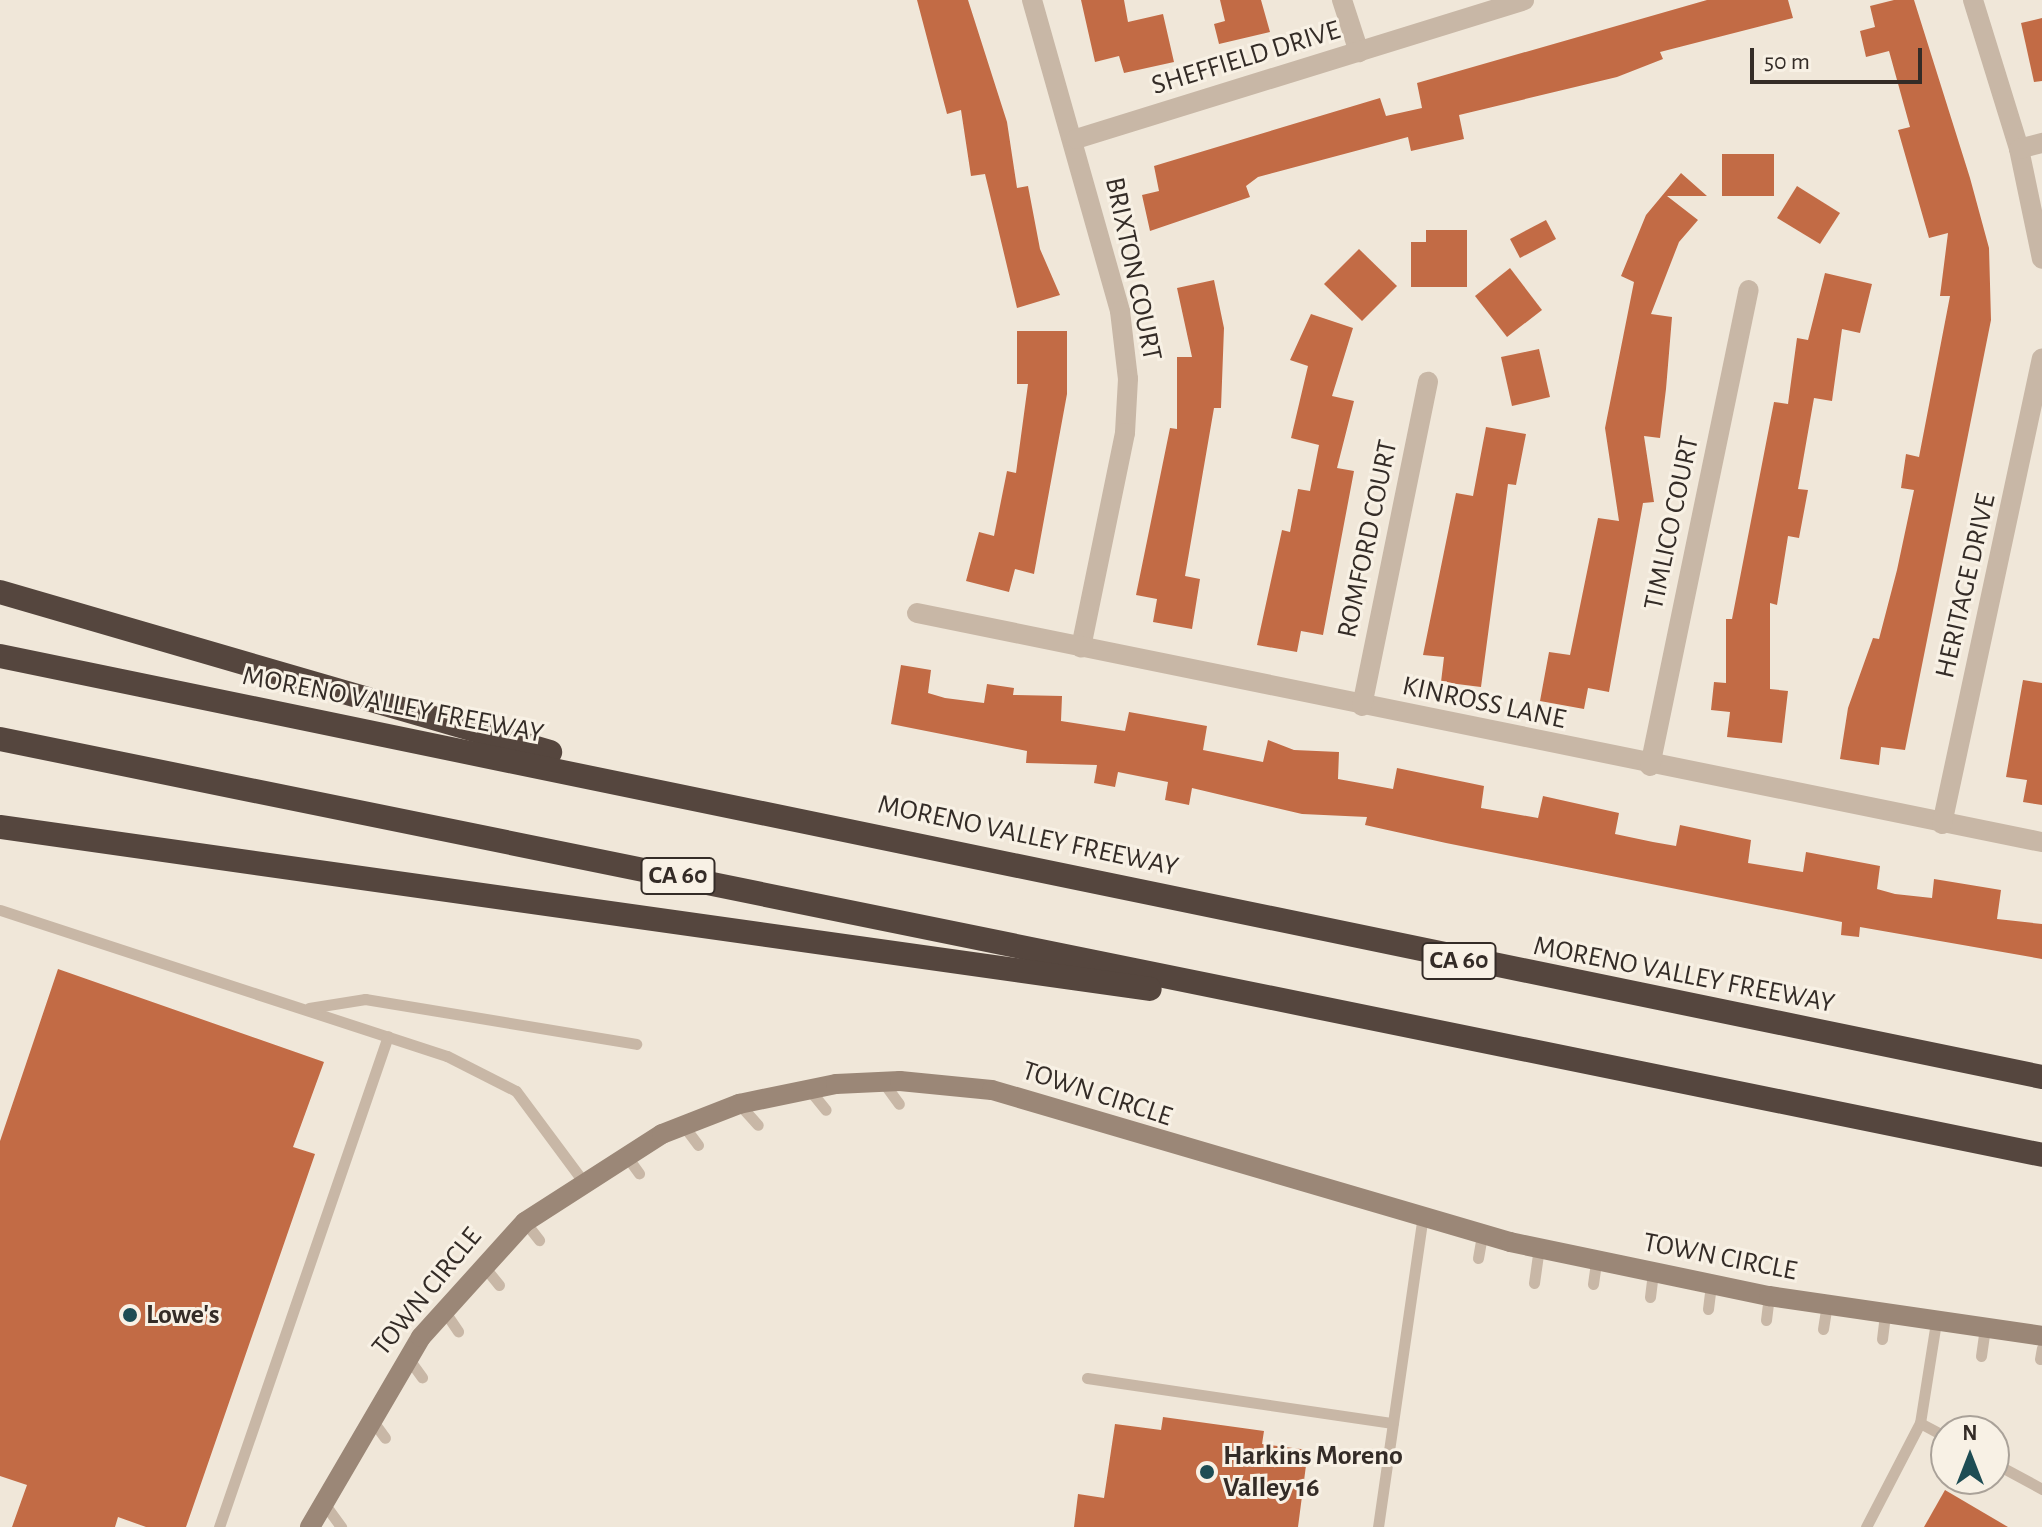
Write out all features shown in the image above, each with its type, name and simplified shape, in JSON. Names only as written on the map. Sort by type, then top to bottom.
[{"type":"highway","points":[[0,592],[524,746],[878,834]]},
{"type":"highway","name":"MORENO VALLEY FREEWAY","points":[[0,656],[878,834],[1465,962],[2042,1077]]},
{"type":"highway","name":"CA 60","points":[[0,739],[2042,1155]]},
{"type":"highway","points":[[0,827],[1356,1017]]},
{"type":"street","name":"BRIXTON COURT","points":[[1032,0],[1076,139],[1120,311],[1128,379],[1125,433],[1081,648]]},
{"type":"street","points":[[1342,0],[1359,52]]},
{"type":"street","name":"SHEFFIELD DRIVE","points":[[1076,139],[1524,0]]},
{"type":"street","points":[[1973,0],[2019,149],[2042,259]]},
{"type":"street","points":[[2019,149],[2042,143]]},
{"type":"street","name":"TIMLICO COURT","points":[[1650,766],[1749,290]]},
{"type":"street","name":"HERITAGE DRIVE","points":[[1942,824],[2042,359]]},
{"type":"street","name":"ROMFORD COURT","points":[[1362,706],[1428,382]]},
{"type":"street","name":"KINROSS LANE","points":[[917,613],[1650,766],[2042,842]]},
{"type":"street","name":"TOWN CIRCLE","points":[[310,1527],[369,1416],[407,1357],[442,1309],[482,1263],[525,1222],[624,1153],[683,1125],[739,1104],[807,1088],[883,1081],[1007,1094],[1422,1220],[1539,1249],[1769,1296],[2042,1336]]},
{"type":"lane","points":[[0,910],[447,1056],[516,1091],[582,1180]]},
{"type":"lane","points":[[305,1009],[365,999],[636,1044]]},
{"type":"lane","points":[[219,1527],[388,1036]]},
{"type":"lane","points":[[883,1081],[899,1104]]},
{"type":"lane","points":[[807,1088],[826,1110]]},
{"type":"lane","points":[[739,1104],[758,1125]]},
{"type":"lane","points":[[683,1125],[698,1145]]},
{"type":"lane","points":[[624,1153],[639,1173]]},
{"type":"lane","points":[[1378,1527],[1422,1220]]},
{"type":"lane","points":[[525,1222],[539,1240]]},
{"type":"lane","points":[[1478,1258],[1482,1235]]},
{"type":"lane","points":[[1534,1283],[1539,1249]]},
{"type":"lane","points":[[1593,1284],[1596,1262]]},
{"type":"lane","points":[[482,1263],[499,1285]]},
{"type":"lane","points":[[1650,1297],[1653,1273]]},
{"type":"lane","points":[[1708,1309],[1711,1285]]},
{"type":"lane","points":[[1766,1320],[1769,1296]]},
{"type":"lane","points":[[1823,1329],[1827,1305]]},
{"type":"lane","points":[[442,1309],[458,1331]]},
{"type":"lane","points":[[1882,1339],[1885,1315]]},
{"type":"lane","points":[[1866,1527],[1920,1423],[1936,1322]]},
{"type":"lane","points":[[1981,1356],[1985,1329]]},
{"type":"lane","points":[[407,1357],[422,1377]]},
{"type":"lane","points":[[1087,1378],[1393,1423]]},
{"type":"lane","points":[[369,1416],[385,1438]]},
{"type":"lane","points":[[1920,1423],[1930,1428]]},
{"type":"lane","points":[[2010,1472],[2042,1489]]},
{"type":"lane","points":[[323,1502],[341,1527]]},
{"type":"building","points":[[917,0],[968,0],[1007,122],[1017,188],[1028,186],[1040,249],[1060,295],[1017,308],[985,174],[971,176],[961,110],[947,114]]},
{"type":"building","points":[[1081,0],[1124,0],[1128,22],[1163,14],[1174,62],[1124,73],[1119,56],[1095,62]]},
{"type":"building","points":[[1220,0],[1261,0],[1270,32],[1219,44],[1214,24],[1225,21]]},
{"type":"building","points":[[1707,0],[1788,0],[1793,18],[1660,52],[1663,59],[1617,77],[1459,115],[1464,139],[1411,151],[1408,137],[1258,177],[1246,186],[1250,197],[1150,231],[1142,195],[1159,191],[1154,166],[1380,98],[1386,116],[1422,108],[1417,83]]},
{"type":"building","points":[[1894,0],[1914,0],[1970,178],[1989,248],[1991,320],[1905,750],[1881,747],[1879,765],[1840,759],[1848,708],[1873,638],[1879,639],[1897,570],[1914,490],[1901,488],[1906,454],[1919,457],[1950,296],[1940,296],[1948,233],[1929,238],[1898,130],[1910,127],[1889,51],[1866,57],[1860,31],[1875,27],[1870,6]]},
{"type":"building","points":[[2042,18],[2042,81],[2034,82],[2021,23]]},
{"type":"building","points":[[1722,154],[1774,154],[1774,196],[1722,196]]},
{"type":"building","points":[[1681,173],[1707,196],[1667,196],[1698,220],[1679,242],[1651,314],[1672,317],[1660,438],[1644,436],[1654,502],[1643,503],[1609,692],[1588,688],[1584,709],[1540,701],[1549,652],[1570,655],[1598,518],[1619,521],[1605,428],[1634,282],[1621,276],[1646,215]]},
{"type":"building","points":[[1797,186],[1840,213],[1820,244],[1777,218]]},
{"type":"building","points":[[1546,220],[1556,239],[1520,258],[1510,239]]},
{"type":"building","points":[[1426,230],[1467,230],[1467,287],[1411,287],[1411,242],[1426,242]]},
{"type":"building","points":[[1359,249],[1397,286],[1362,321],[1324,284]]},
{"type":"building","points":[[1510,268],[1542,310],[1507,337],[1475,296]]},
{"type":"building","points":[[1825,273],[1872,284],[1860,333],[1842,329],[1832,401],[1814,398],[1798,489],[1808,490],[1799,538],[1788,536],[1777,605],[1770,603],[1770,689],[1788,691],[1782,743],[1727,737],[1730,712],[1711,710],[1714,682],[1726,683],[1726,619],[1732,619],[1774,402],[1788,404],[1797,338],[1808,340]]},
{"type":"building","points":[[1214,280],[1224,328],[1221,408],[1214,408],[1185,576],[1200,579],[1192,629],[1153,622],[1157,599],[1136,595],[1170,428],[1177,429],[1177,357],[1192,357],[1177,288]]},
{"type":"building","points":[[1311,314],[1353,328],[1332,396],[1354,401],[1337,468],[1354,471],[1323,635],[1301,631],[1297,652],[1257,645],[1282,530],[1290,532],[1298,489],[1310,491],[1319,445],[1291,438],[1308,366],[1290,360]]},
{"type":"building","points":[[1017,331],[1067,331],[1067,394],[1034,574],[1015,569],[1009,592],[966,581],[979,532],[994,536],[1007,471],[1016,473],[1028,384],[1017,384]]},
{"type":"building","points":[[1539,349],[1550,397],[1512,406],[1501,357]]},
{"type":"building","points":[[1486,427],[1526,434],[1516,485],[1508,484],[1481,687],[1441,682],[1444,657],[1423,655],[1456,493],[1473,496]]},
{"type":"building","points":[[901,665],[931,670],[928,693],[945,698],[984,703],[987,684],[1014,688],[1013,695],[1062,696],[1061,721],[1125,731],[1129,712],[1207,726],[1203,750],[1263,762],[1268,740],[1294,750],[1339,752],[1338,779],[1393,789],[1397,768],[1484,786],[1481,808],[1538,818],[1543,796],[1619,813],[1615,834],[1676,846],[1680,825],[1751,840],[1748,863],[1803,872],[1806,852],[1880,866],[1877,889],[1895,894],[1932,898],[1934,879],[2001,890],[1997,919],[2042,924],[2042,959],[1860,927],[1859,937],[1841,935],[1842,922],[1446,843],[1365,825],[1367,817],[1302,814],[1192,788],[1189,805],[1165,800],[1168,782],[1118,772],[1115,787],[1094,783],[1097,765],[1026,763],[1027,751],[891,724]]},
{"type":"building","points":[[2023,680],[2042,683],[2042,805],[2023,802],[2027,780],[2006,777]]},
{"type":"building","name":"Lowe's","points":[[58,969],[324,1062],[293,1147],[315,1154],[186,1527],[146,1527],[118,1517],[115,1527],[12,1527],[27,1485],[0,1476],[0,1141]]},
{"type":"building","name":"Harkins Moreno Valley 16","points":[[1163,1417],[1264,1431],[1262,1444],[1308,1450],[1298,1527],[1074,1527],[1078,1494],[1104,1498],[1115,1424],[1161,1430]]},
{"type":"building","points":[[1942,1495],[1954,1495],[2008,1527],[1924,1527]]},
{"type":"place","name":"Lowe's","points":[[130,1315]]},
{"type":"place","name":"Harkins Moreno Valley 16","points":[[1207,1472]]}]
